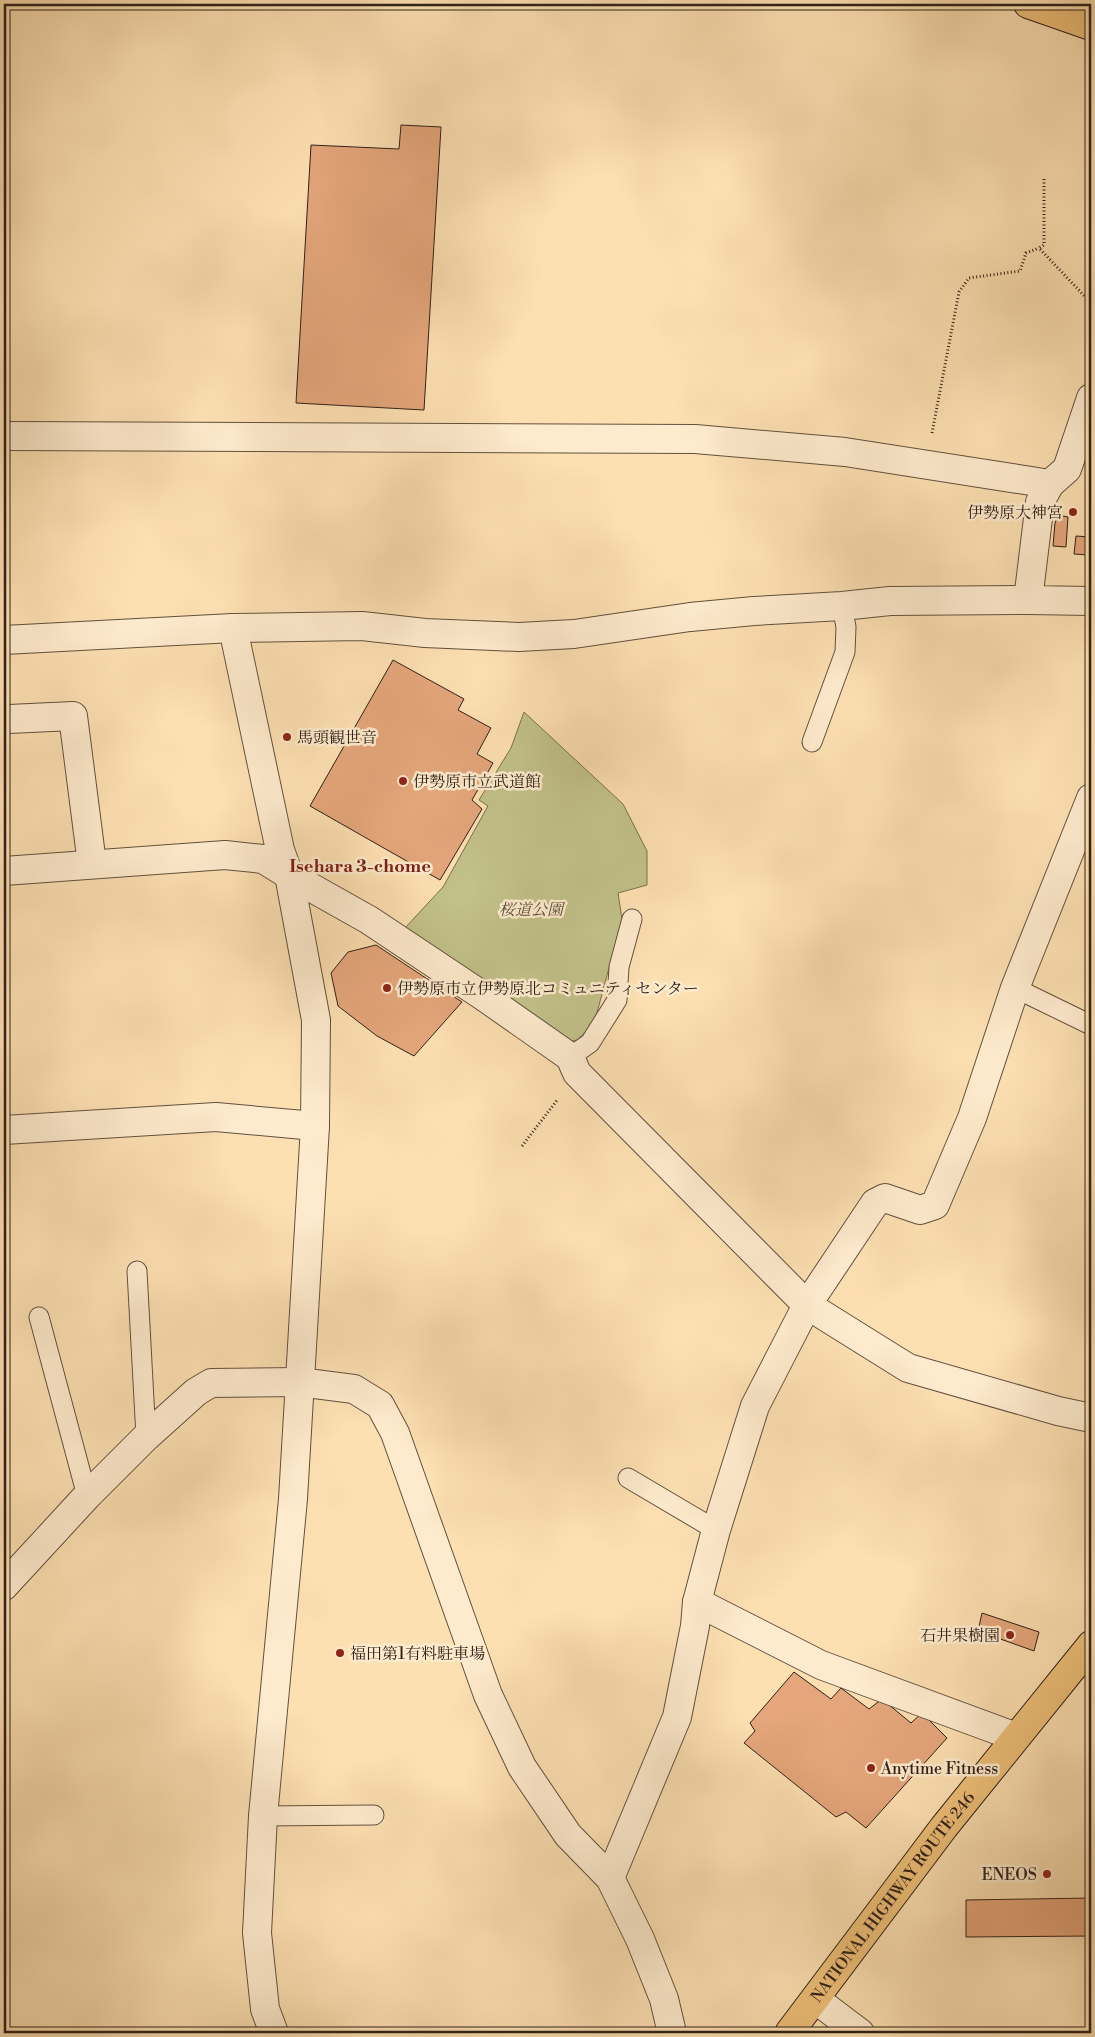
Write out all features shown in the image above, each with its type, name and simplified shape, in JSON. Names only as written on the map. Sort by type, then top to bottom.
[{"type":"main road","points":[[1028,4],[1091,26]]},
{"type":"main road","name":"NATIONAL HIGHWAY ROUTE 246","points":[[789,2033],[926,1850],[1091,1645]]},
{"type":"street","points":[[1028,600],[1040,502],[1050,484],[1067,468],[1091,398]]},
{"type":"street","points":[[4,436],[695,439],[844,452],[925,466],[1022,478],[1050,484]]},
{"type":"street","points":[[4,640],[233,628],[362,626],[425,633],[519,637],[574,634],[690,617],[890,601],[1091,601]]},
{"type":"street","points":[[233,628],[280,850],[289,875],[316,1020],[315,1126],[293,1499],[263,1816],[257,1933],[265,2009],[274,2033]]},
{"type":"street","points":[[9,719],[40,709],[73,716],[92,864]]},
{"type":"street","points":[[610,1878],[677,1717],[695,1626],[697,1602],[716,1530],[755,1406],[807,1305],[875,1203],[885,1198],[920,1210],[935,1205],[972,1118],[1015,988],[1091,798]]},
{"type":"street","points":[[4,871],[225,855],[263,859],[369,920],[483,996],[574,1065],[807,1305],[908,1368],[1058,1411],[1091,1418]]},
{"type":"street","points":[[4,1130],[216,1117],[315,1126]]},
{"type":"street","points":[[4,1586],[87,1496],[146,1437],[196,1392],[211,1383],[299,1382],[354,1389],[380,1405],[395,1433],[488,1695],[522,1767],[568,1835],[610,1878],[640,1939],[664,1999],[672,2033]]},
{"type":"street","points":[[697,1602],[821,1665],[1016,1737]]},
{"type":"street","points":[[815,1999],[860,2033]]},
{"type":"lane","points":[[812,742],[845,652],[846,627],[842,606]]},
{"type":"lane","points":[[574,1065],[618,1000],[619,966],[632,919]]},
{"type":"lane","points":[[1015,988],[1091,1024]]},
{"type":"lane","points":[[137,1271],[146,1437]]},
{"type":"lane","points":[[40,1317],[87,1496]]},
{"type":"lane","points":[[628,1478],[716,1530]]},
{"type":"lane","points":[[263,1816],[374,1815]]},
{"type":"path","points":[[925,466],[960,292],[969,278],[1020,270],[1026,253],[1044,244],[1044,180]]},
{"type":"path","points":[[1039,248],[1091,303]]},
{"type":"path","points":[[522,1146],[574,1065]]},
{"type":"green space","name":"桜道公園","points":[[524,712],[623,804],[647,851],[647,885],[618,893],[622,919],[594,1024],[577,1040],[563,1043],[404,929],[443,887],[488,806],[479,800],[511,748]]},
{"type":"building","points":[[401,125],[441,127],[424,410],[296,403],[311,145],[399,149]]},
{"type":"building","points":[[1058,515],[1068,517],[1066,547],[1053,546],[1055,523]]},
{"type":"building","points":[[1076,536],[1090,537],[1088,555],[1074,554]]},
{"type":"building","name":"伊勢原市立武道館","points":[[393,660],[464,699],[458,710],[491,728],[477,754],[493,763],[472,800],[482,809],[440,880],[310,806]]},
{"type":"building","name":"伊勢原市立伊勢原北コミュニティセンター","points":[[376,945],[462,1002],[414,1056],[377,1036],[338,1006],[331,973],[348,952]]},
{"type":"building","points":[[982,1613],[1039,1632],[1034,1651],[978,1631]]},
{"type":"building","points":[[794,1672],[831,1699],[841,1688],[869,1709],[882,1699],[911,1723],[922,1713],[947,1738],[866,1828],[846,1812],[836,1817],[744,1743],[755,1731],[750,1723]]},
{"type":"building","points":[[1091,1898],[1091,1936],[966,1937],[966,1900]]},
{"type":"place","name":"伊勢原大神宮","points":[[1073,512]]},
{"type":"place","name":"馬頭観世音","points":[[287,737]]},
{"type":"place","name":"伊勢原市立武道館","points":[[403,781]]},
{"type":"place","name":"伊勢原市立伊勢原北コミュニティセンター","points":[[387,988]]},
{"type":"place","name":"石井果樹園","points":[[1010,1635]]},
{"type":"place","name":"福田第1有料駐車場","points":[[340,1653]]},
{"type":"place","name":"Anytime Fitness","points":[[871,1768]]},
{"type":"place","name":"ENEOS","points":[[1047,1874]]},
{"type":"district","name":"Isehara 3-chome","points":[[360,866]]}]
